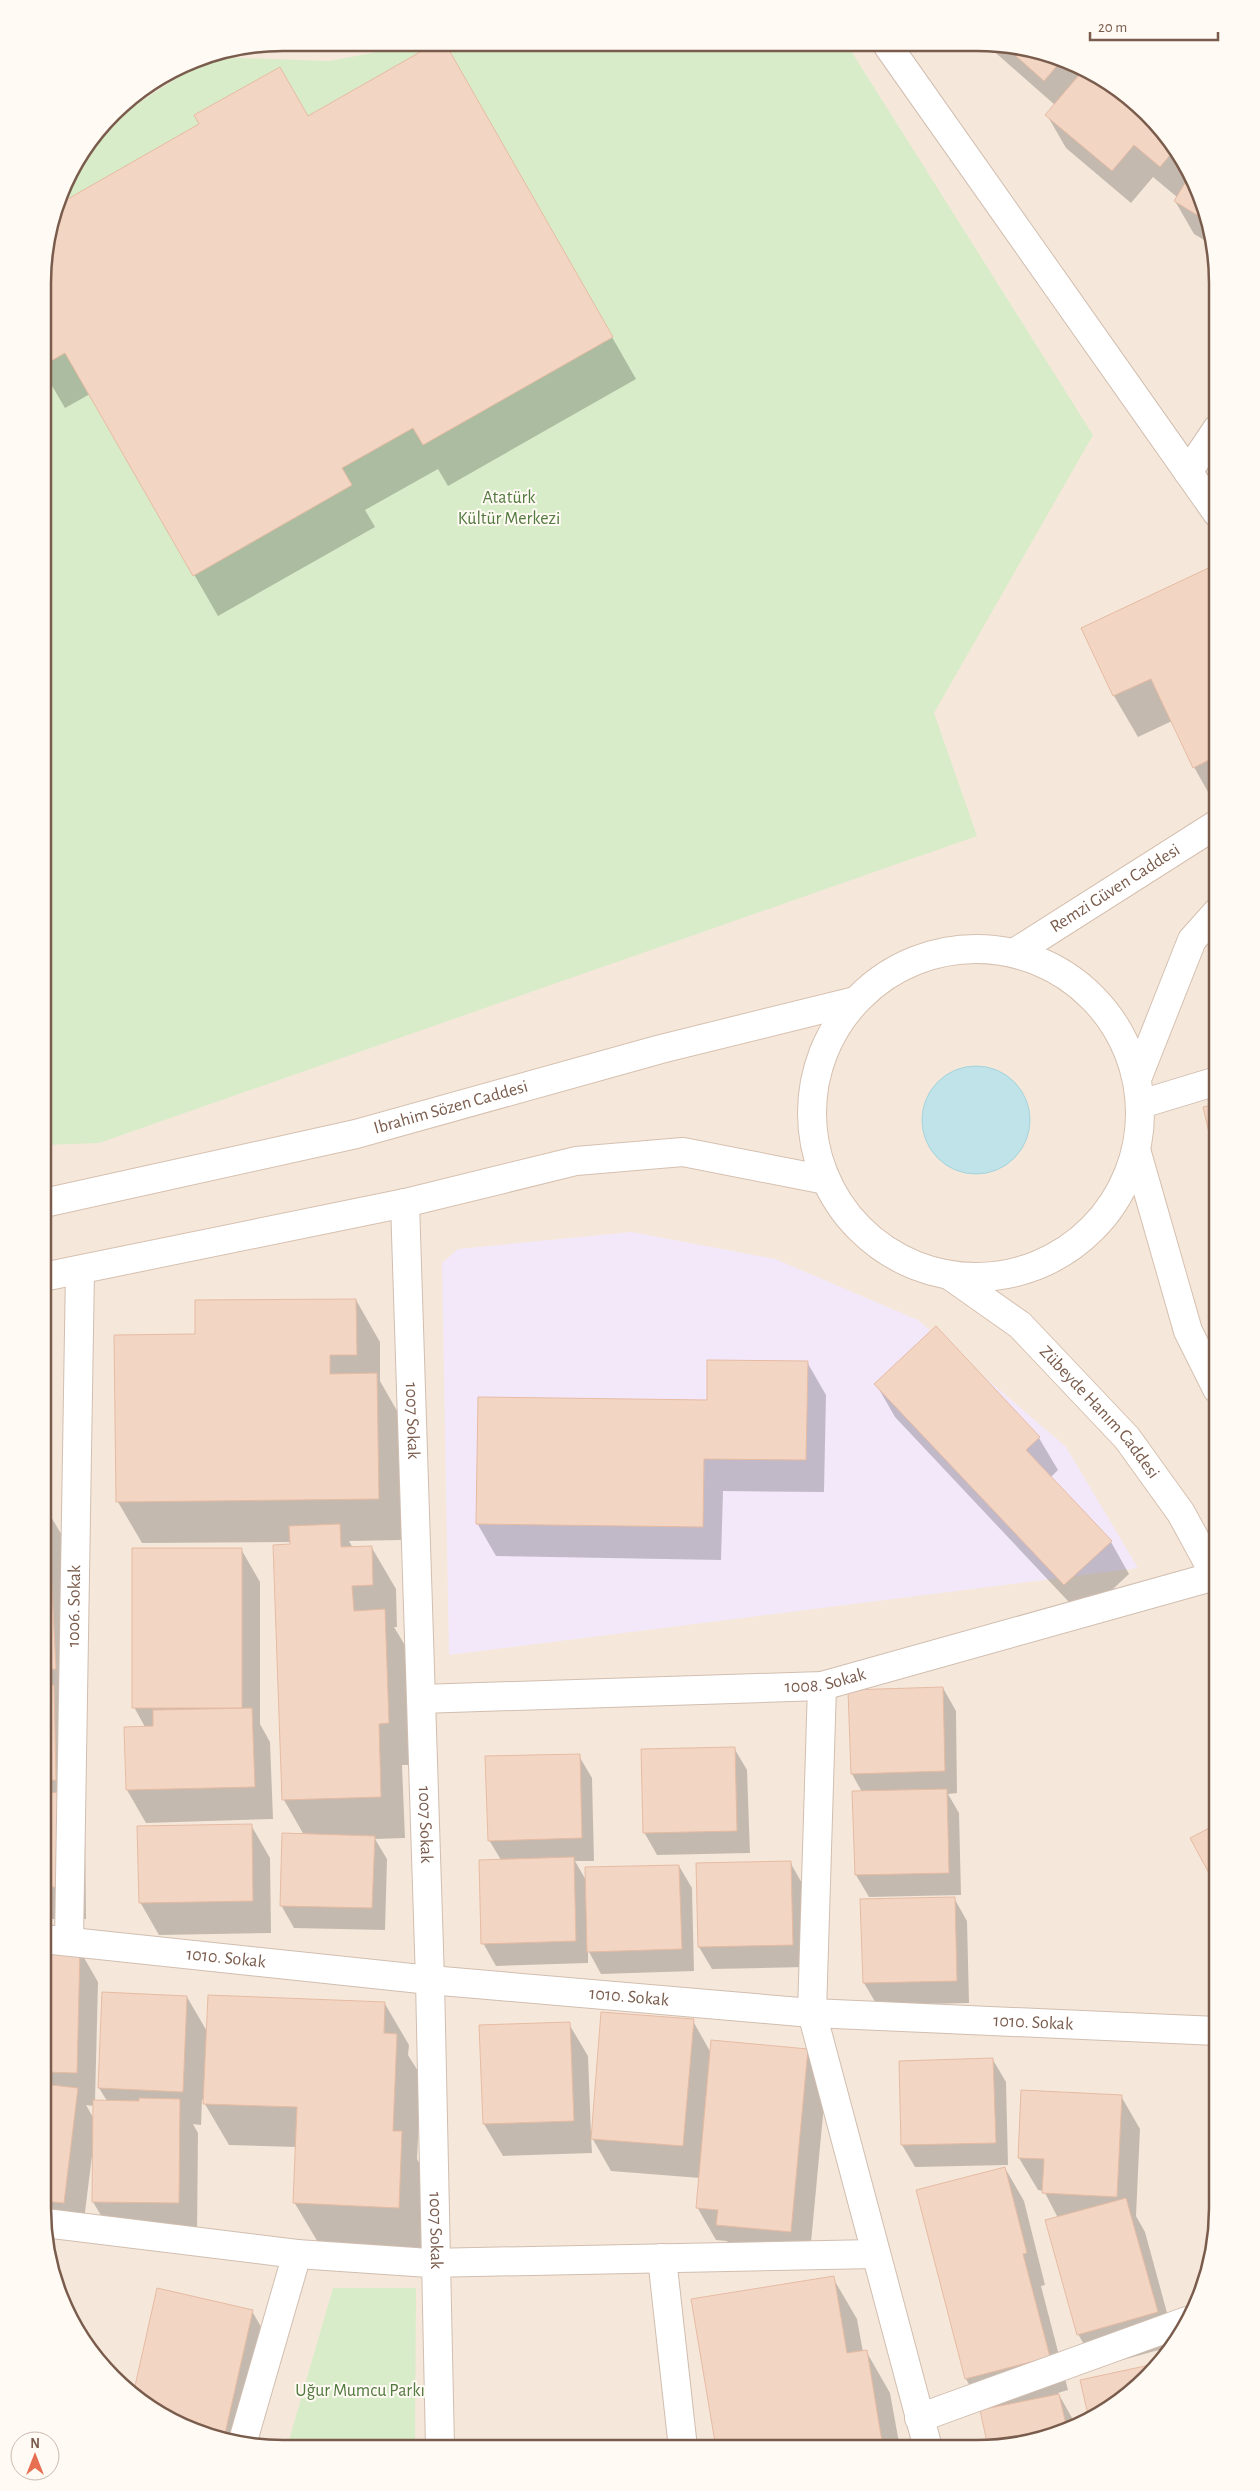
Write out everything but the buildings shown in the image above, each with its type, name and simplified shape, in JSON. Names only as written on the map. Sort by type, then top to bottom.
[{"type":"street","points":[[892,51],[1209,501]]},
{"type":"street","points":[[1188,472],[1209,442]]},
{"type":"street","name":"Remzi Güven Caddesi","points":[[1014,953],[1209,829]]},
{"type":"street","points":[[1139,1091],[1192,940],[1209,921]]},
{"type":"street","points":[[1137,1152],[1118,1198],[1087,1235],[1045,1262],[998,1276],[949,1275],[898,1258],[855,1225],[826,1180],[814,1143],[811,1105],[818,1068],[832,1032],[855,1001],[889,974],[928,955],[971,948],[1014,953],[1054,968],[1088,992],[1116,1024],[1133,1063],[1139,1091],[1137,1152],[1188,1332],[1209,1373]]},
{"type":"street","name":"Ibrahim Sözen Caddesi","points":[[51,1201],[356,1134],[661,1049],[855,1001]]},
{"type":"street","points":[[1139,1091],[1209,1082]]},
{"type":"street","points":[[51,1276],[405,1203],[576,1161],[683,1152],[826,1180]]},
{"type":"street","name":"1007 Sokak","points":[[405,1203],[430,1980],[440,2440]]},
{"type":"street","name":"1006. Sokak","points":[[56,1940],[80,1270]]},
{"type":"street","name":"Zübeyde Hanım Caddesi","points":[[949,1275],[1020,1325],[1127,1438],[1181,1513],[1209,1565]]},
{"type":"street","name":"1008. Sokak","points":[[421,1699],[822,1686],[1209,1580]]},
{"type":"street","points":[[822,1686],[812,2013],[926,2440]]},
{"type":"street","name":"1010. Sokak","points":[[56,1940],[430,1980],[812,2013],[1209,2031]]},
{"type":"street","points":[[52,2224],[297,2254],[435,2262],[876,2254]]},
{"type":"street","points":[[244,2436],[297,2254]]},
{"type":"street","points":[[662,2258],[683,2440]]},
{"type":"street","points":[[919,2418],[1178,2324]]},
{"type":"shaded area","points":[[977,51],[1007,53],[1037,59],[1080,75],[1106,90],[1130,109],[1151,130],[1170,154],[1185,180],[1201,223],[1207,253],[1209,283],[1209,2208],[1207,2238],[1201,2268],[1185,2311],[1170,2337],[1151,2361],[1130,2382],[1106,2401],[1080,2416],[1037,2432],[1007,2438],[977,2440],[283,2440],[253,2438],[223,2432],[180,2416],[154,2401],[130,2382],[109,2361],[90,2337],[75,2311],[59,2268],[53,2238],[51,2208],[51,283],[53,253],[59,223],[75,180],[90,154],[119,119],[154,90],[180,75],[223,59],[268,52]]},
{"type":"shaded area","points":[[632,1232],[775,1259],[918,1320],[1066,1447],[1138,1568],[449,1655],[442,1263],[458,1249]]},
{"type":"green space","name":"Atatürk Kültür Merkezi","points":[[382,51],[851,51],[1093,435],[934,713],[977,836],[99,1143],[51,1145],[51,283],[53,253],[59,223],[75,180],[90,154],[109,130],[132,107],[184,73],[230,58],[330,61]]},
{"type":"green space","name":"Uğur Mumcu Parkı","points":[[333,2288],[416,2288],[415,2440],[289,2440]]},
{"type":"water","points":[[976,1066],[997,1070],[1014,1082],[1026,1099],[1030,1120],[1026,1141],[1014,1158],[997,1170],[976,1174],[955,1170],[938,1158],[926,1141],[922,1120],[926,1099],[938,1082],[955,1070]]}]
